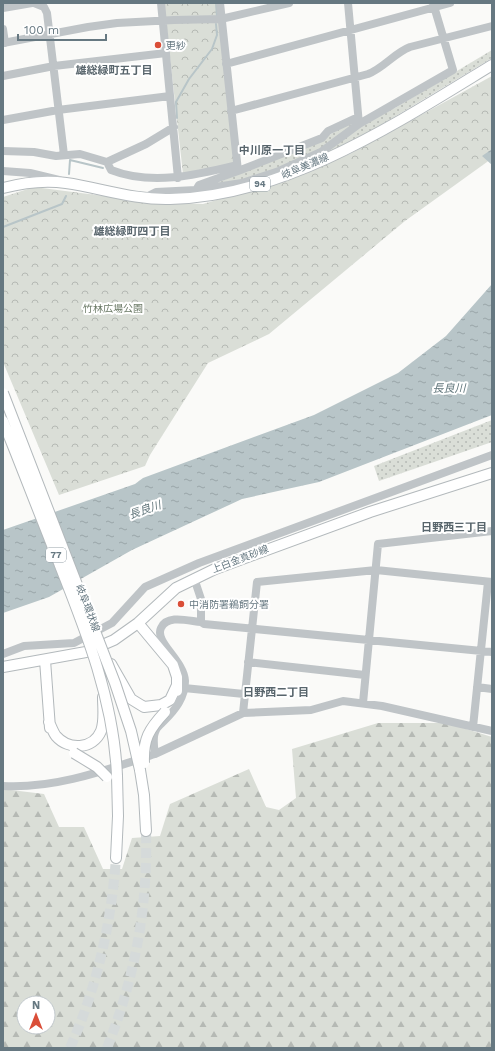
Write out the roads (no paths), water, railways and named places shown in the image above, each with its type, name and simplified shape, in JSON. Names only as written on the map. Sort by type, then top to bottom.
[{"type":"main road","name":"岐阜美濃線","points":[[3,188],[14,185],[65,182],[143,198],[193,199],[229,192],[279,177],[352,146],[400,121],[492,65]]},
{"type":"main road","name":"岐阜環状線","points":[[3,393],[104,651],[131,730],[142,769],[146,831]]},
{"type":"main road","name":"岐阜環状線","points":[[3,421],[82,620],[103,690],[112,730],[112,776],[117,847],[116,858]]},
{"type":"main road","name":"上白金真砂線","points":[[3,667],[86,652],[114,640],[138,623],[163,598],[194,578],[215,568],[370,512],[492,473]]},
{"type":"main road","name":"77","points":[[138,623],[173,665],[181,686],[178,693],[163,708],[149,732],[145,741],[142,769]]},
{"type":"main road","name":"77","points":[[104,651],[131,699],[144,707],[163,708]]},
{"type":"main road","points":[[45,660],[51,737],[74,750],[112,776]]},
{"type":"main road","name":"77","points":[[74,750],[94,740],[100,733],[103,724],[103,690]]},
{"type":"street","points":[[3,8],[33,3],[44,7],[50,35],[64,155]]},
{"type":"street","points":[[161,3],[178,178]]},
{"type":"street","points":[[220,3],[238,168]]},
{"type":"street","points":[[3,29],[4,43],[88,27],[163,21],[221,19],[289,3]]},
{"type":"street","points":[[348,3],[358,121]]},
{"type":"street","points":[[226,64],[434,5],[450,3]]},
{"type":"street","points":[[196,190],[199,185],[238,168],[322,138],[328,131],[358,121],[453,70],[434,5]]},
{"type":"street","points":[[231,111],[355,78],[376,71],[402,50],[492,26]]},
{"type":"street","points":[[3,76],[54,66],[166,53]]},
{"type":"street","points":[[3,120],[58,110],[170,96]]},
{"type":"street","points":[[143,198],[156,192],[196,190],[242,183],[279,171],[321,152],[358,121]]},
{"type":"street","points":[[3,151],[34,152],[56,156],[80,154],[107,162],[146,144],[174,127]]},
{"type":"street","points":[[107,162],[111,170],[118,173],[150,178],[178,178],[238,168]]},
{"type":"street","points":[[3,171],[30,172],[65,182]]},
{"type":"street","points":[[3,654],[24,646],[74,643],[112,624],[146,587],[192,566],[492,455]]},
{"type":"street","points":[[363,703],[378,544],[492,531]]},
{"type":"street","points":[[242,713],[257,582],[376,570],[490,582],[473,727]]},
{"type":"street","points":[[194,578],[201,599],[201,622]]},
{"type":"street","points":[[155,754],[154,737],[156,729],[178,705],[183,670],[178,661],[163,643],[160,636],[160,628],[165,622],[171,619],[492,652]]},
{"type":"street","points":[[248,662],[365,675]]},
{"type":"street","points":[[181,686],[244,694]]},
{"type":"street","points":[[477,687],[492,689]]},
{"type":"street","points":[[3,786],[41,785],[91,774],[155,754],[226,719],[242,713],[310,710],[343,701],[382,706],[492,731]]},
{"type":"water","points":[[492,149],[492,165],[482,156]]},
{"type":"water","name":"長良川","points":[[492,284],[492,415],[319,482],[242,499],[132,550],[49,597],[3,613],[3,530],[135,484],[143,478],[314,415],[398,373],[446,336]]},
{"type":"waterway","points":[[216,3],[217,17]]},
{"type":"waterway","points":[[177,118],[176,102],[189,79],[212,49],[217,35],[216,24]]},
{"type":"waterway","points":[[69,174],[70,160],[103,168]]},
{"type":"waterway","points":[[3,227],[62,204],[66,196]]},
{"type":"tunnel","points":[[107,1048],[125,995],[138,942],[145,887],[146,831]]},
{"type":"tunnel","points":[[70,1048],[88,1002],[101,955],[114,883],[116,858]]},
{"type":"place","name":"更紗","points":[[158,45]]},
{"type":"place","name":"中消防署鵜飼分署","points":[[181,604]]},
{"type":"district","name":"雄総緑町五丁目","points":[[114,70]]},
{"type":"district","name":"中川原一丁目","points":[[272,150]]},
{"type":"district","name":"雄総緑町四丁目","points":[[132,231]]},
{"type":"district","name":"日野西三丁目","points":[[454,527]]},
{"type":"district","name":"日野西二丁目","points":[[276,692]]},
{"type":"park label","name":"竹林広場公園","points":[[113,308]]}]
